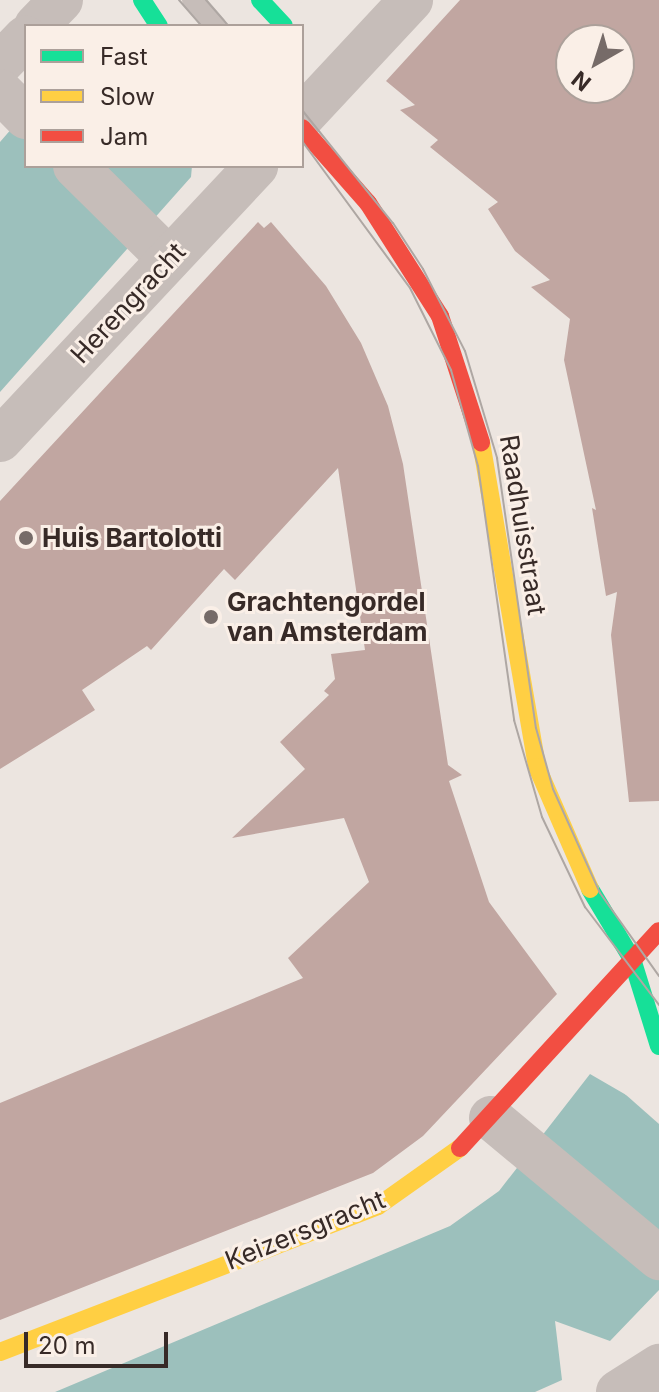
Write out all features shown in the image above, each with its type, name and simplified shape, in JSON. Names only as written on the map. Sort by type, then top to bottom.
[{"type":"street","points":[[38,24],[61,0]]},
{"type":"street","points":[[260,0],[282,24]]},
{"type":"street","points":[[304,115],[411,0]]},
{"type":"street","points":[[144,5],[158,24]]},
{"type":"street","points":[[0,64],[24,39]]},
{"type":"street","name":"Raadhuisstraat","points":[[304,130],[368,203],[454,347],[487,462],[537,767],[574,862],[632,959],[659,1046]]},
{"type":"street","points":[[77,168],[155,246]]},
{"type":"street","name":"Herengracht","points":[[0,440],[155,246],[253,168]]},
{"type":"street","name":"Keizersgracht","points":[[0,1352],[378,1206],[469,1142],[659,931]]},
{"type":"street","points":[[632,959],[659,969]]},
{"type":"street","points":[[491,1118],[659,1258]]},
{"type":"street","points":[[618,1392],[659,1366]]},
{"type":"lane","points":[[193,0],[214,24]]},
{"type":"lane","name":"Raadhuisstraat","points":[[632,959],[659,993]]},
{"type":"water","points":[[24,114],[24,168],[192,168],[191,177],[0,392],[0,142]]},
{"type":"water","points":[[659,1063],[659,1290],[610,1341],[555,1321],[562,1380],[535,1392],[55,1392],[450,1226],[499,1191],[590,1074],[628,1096]]},
{"type":"pier","points":[[159,0],[303,0],[282,24],[139,24]]},
{"type":"pier","points":[[659,1059],[659,1124],[625,1094]]},
{"type":"building","points":[[460,0],[659,0],[659,801],[629,802],[611,635],[617,592],[606,596],[592,508],[596,510],[564,360],[570,319],[531,287],[550,280],[515,251],[488,209],[498,202],[430,147],[438,140],[400,110],[415,105],[386,81]]},
{"type":"building","points":[[258,222],[264,228],[271,222],[326,286],[361,343],[388,406],[403,464],[448,765],[462,775],[449,781],[489,902],[557,994],[423,1136],[373,1173],[0,1320],[0,1103],[303,978],[288,958],[369,882],[344,818],[232,838],[305,769],[280,742],[329,695],[324,691],[335,679],[331,654],[365,650],[338,468],[235,580],[224,569],[151,650],[147,646],[82,690],[95,710],[0,769],[0,501]]},
{"type":"tram line","points":[[179,0],[200,24]]},
{"type":"tram line","points":[[206,0],[227,24]]},
{"type":"tram line","points":[[304,112],[393,223],[423,269],[465,351],[497,458],[536,728],[553,789],[600,893],[659,976]]},
{"type":"tram line","points":[[304,144],[410,288],[451,370],[478,466],[514,720],[542,817],[585,907],[659,1005]]},
{"type":"traffic: fast","points":[[142,0],[158,24]]},
{"type":"traffic: fast","points":[[260,0],[282,24]]},
{"type":"traffic: fast","points":[[590,889],[632,959],[659,1046]]},
{"type":"traffic: slow","points":[[481,442],[537,767],[590,889]]},
{"type":"traffic: slow","points":[[0,1352],[378,1206],[460,1148]]},
{"type":"traffic: jam","points":[[304,130],[368,203],[440,316],[481,442]]},
{"type":"traffic: jam","points":[[460,1148],[659,931]]},
{"type":"place","name":"Huis Bartolotti","points":[[26,538]]},
{"type":"place","name":"Grachtengordel van Amsterdam","points":[[211,617]]}]
